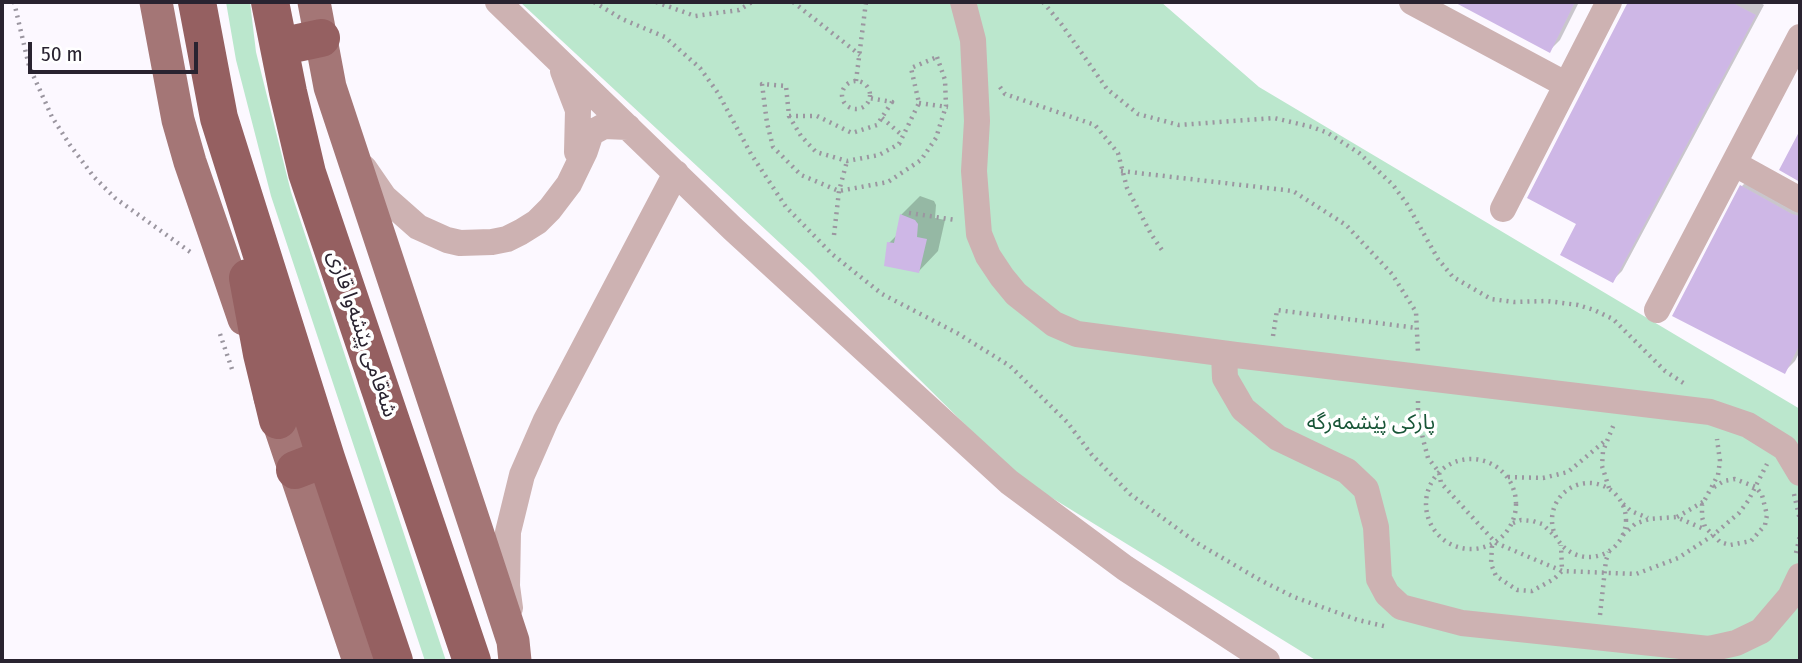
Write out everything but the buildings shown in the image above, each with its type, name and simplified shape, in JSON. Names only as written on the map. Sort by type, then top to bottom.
[{"type":"highway","points":[[197,2],[262,354],[278,420]]},
{"type":"highway","name":"شەقامی پێشەوا قازی","points":[[270,2],[307,173],[472,661]]},
{"type":"highway","points":[[279,47],[321,38]]},
{"type":"highway","points":[[219,118],[311,464],[394,661]]},
{"type":"main road","points":[[314,2],[330,87],[514,651]]},
{"type":"main road","points":[[156,4],[178,120],[190,162],[278,420],[311,464],[359,661]]},
{"type":"street","points":[[498,2],[842,331],[1009,482],[1125,568],[1267,661]]},
{"type":"street","points":[[963,2],[972,40],[976,111],[974,171],[979,234],[988,256],[1016,294],[1054,324],[1077,334],[1638,404],[1696,399],[1748,425],[1785,448],[1800,473]]},
{"type":"street","points":[[1412,2],[1565,84]]},
{"type":"street","points":[[1503,209],[1609,2]]},
{"type":"street","points":[[1657,310],[1800,37]]},
{"type":"street","points":[[558,60],[572,89],[578,110],[577,167]]},
{"type":"street","points":[[342,123],[367,172],[384,197],[418,227],[460,243],[508,239],[537,222],[564,194],[591,133],[611,125],[628,127]]},
{"type":"street","points":[[1735,164],[1800,200]]},
{"type":"street","points":[[514,651],[508,586],[508,532],[522,475],[546,420],[676,173]]},
{"type":"street","points":[[1224,354],[1225,378],[1243,409],[1278,438],[1347,471],[1366,489],[1376,527],[1379,579],[1387,594],[1401,607],[1462,623],[1709,649],[1736,643],[1761,631],[1790,597],[1798,567]]},
{"type":"path","points":[[14,2],[29,66],[52,117],[70,145],[93,177],[115,198],[194,254]]},
{"type":"path","points":[[594,2],[622,19],[665,37],[700,68],[718,93],[751,154],[786,207],[832,254],[856,276],[882,294],[948,328],[1010,366],[1066,422],[1092,455],[1130,494],[1197,543],[1260,580],[1327,609],[1390,627]]},
{"type":"path","points":[[656,2],[695,16],[739,10],[752,2]]},
{"type":"path","points":[[793,2],[860,55]]},
{"type":"path","points":[[856,81],[866,2]]},
{"type":"path","points":[[1043,2],[1107,89],[1138,114],[1178,125],[1274,118],[1328,133],[1359,153],[1393,185],[1452,277],[1491,299],[1578,305],[1613,319],[1696,399],[1714,428],[1719,448],[1718,475],[1704,501],[1702,517],[1710,534]]},
{"type":"path","points":[[973,55],[989,71],[1005,94],[1095,124],[1118,153],[1127,188],[1164,253]]},
{"type":"path","points":[[937,57],[945,80],[946,106],[936,138],[921,160],[888,183],[839,191],[801,175],[773,147],[762,83],[786,86],[789,116],[800,136],[816,152],[847,161],[878,155],[900,144],[919,103],[911,68],[937,57]]},
{"type":"path","points":[[856,81],[867,87],[869,98],[867,103],[859,108],[850,108],[846,105],[842,92],[847,84],[856,81]]},
{"type":"path","points":[[789,116],[817,116],[852,133],[877,125],[892,102],[869,98]]},
{"type":"path","points":[[919,103],[976,111]]},
{"type":"path","points":[[881,118],[903,136]]},
{"type":"path","points":[[834,235],[839,191],[847,161]]},
{"type":"path","points":[[909,213],[978,224]]},
{"type":"path","points":[[1270,359],[1277,310],[1417,328]]},
{"type":"path","points":[[1507,477],[1543,478],[1568,472],[1605,440],[1618,418],[1638,404]]},
{"type":"path","points":[[1605,440],[1602,466],[1609,489]]},
{"type":"path","points":[[1704,501],[1676,517],[1649,519],[1635,524],[1609,552],[1604,575],[1636,574],[1678,558],[1739,513],[1756,487],[1771,452],[1773,440]]},
{"type":"path","points":[[1465,459],[1481,460],[1494,465],[1514,488],[1517,504],[1512,523],[1507,532],[1483,549],[1454,547],[1441,539],[1431,527],[1426,513],[1430,484],[1439,472],[1451,463],[1465,459]]},
{"type":"path","points":[[1676,517],[1730,545],[1751,541],[1765,526],[1767,515],[1766,505],[1756,487],[1735,479],[1714,486]]},
{"type":"path","points":[[1492,545],[1491,564],[1496,576],[1517,590],[1532,591],[1555,579],[1562,571],[1553,516],[1556,504],[1574,486],[1598,484],[1609,489],[1631,511],[1649,519]]},
{"type":"path","points":[[1620,500],[1626,521],[1622,536]]},
{"type":"path","points":[[1512,523],[1521,520],[1542,524],[1575,555],[1587,557],[1609,552]]},
{"type":"path","points":[[1798,567],[1800,535]]},
{"type":"green space","points":[[226,2],[250,2],[256,52],[291,192],[446,661],[425,661],[271,196],[236,60]]},
{"type":"green space","name":"پارکی پێشمەرگە","points":[[520,2],[1161,2],[1259,87],[1800,409],[1800,661],[1317,661],[1018,477],[809,270]]}]
